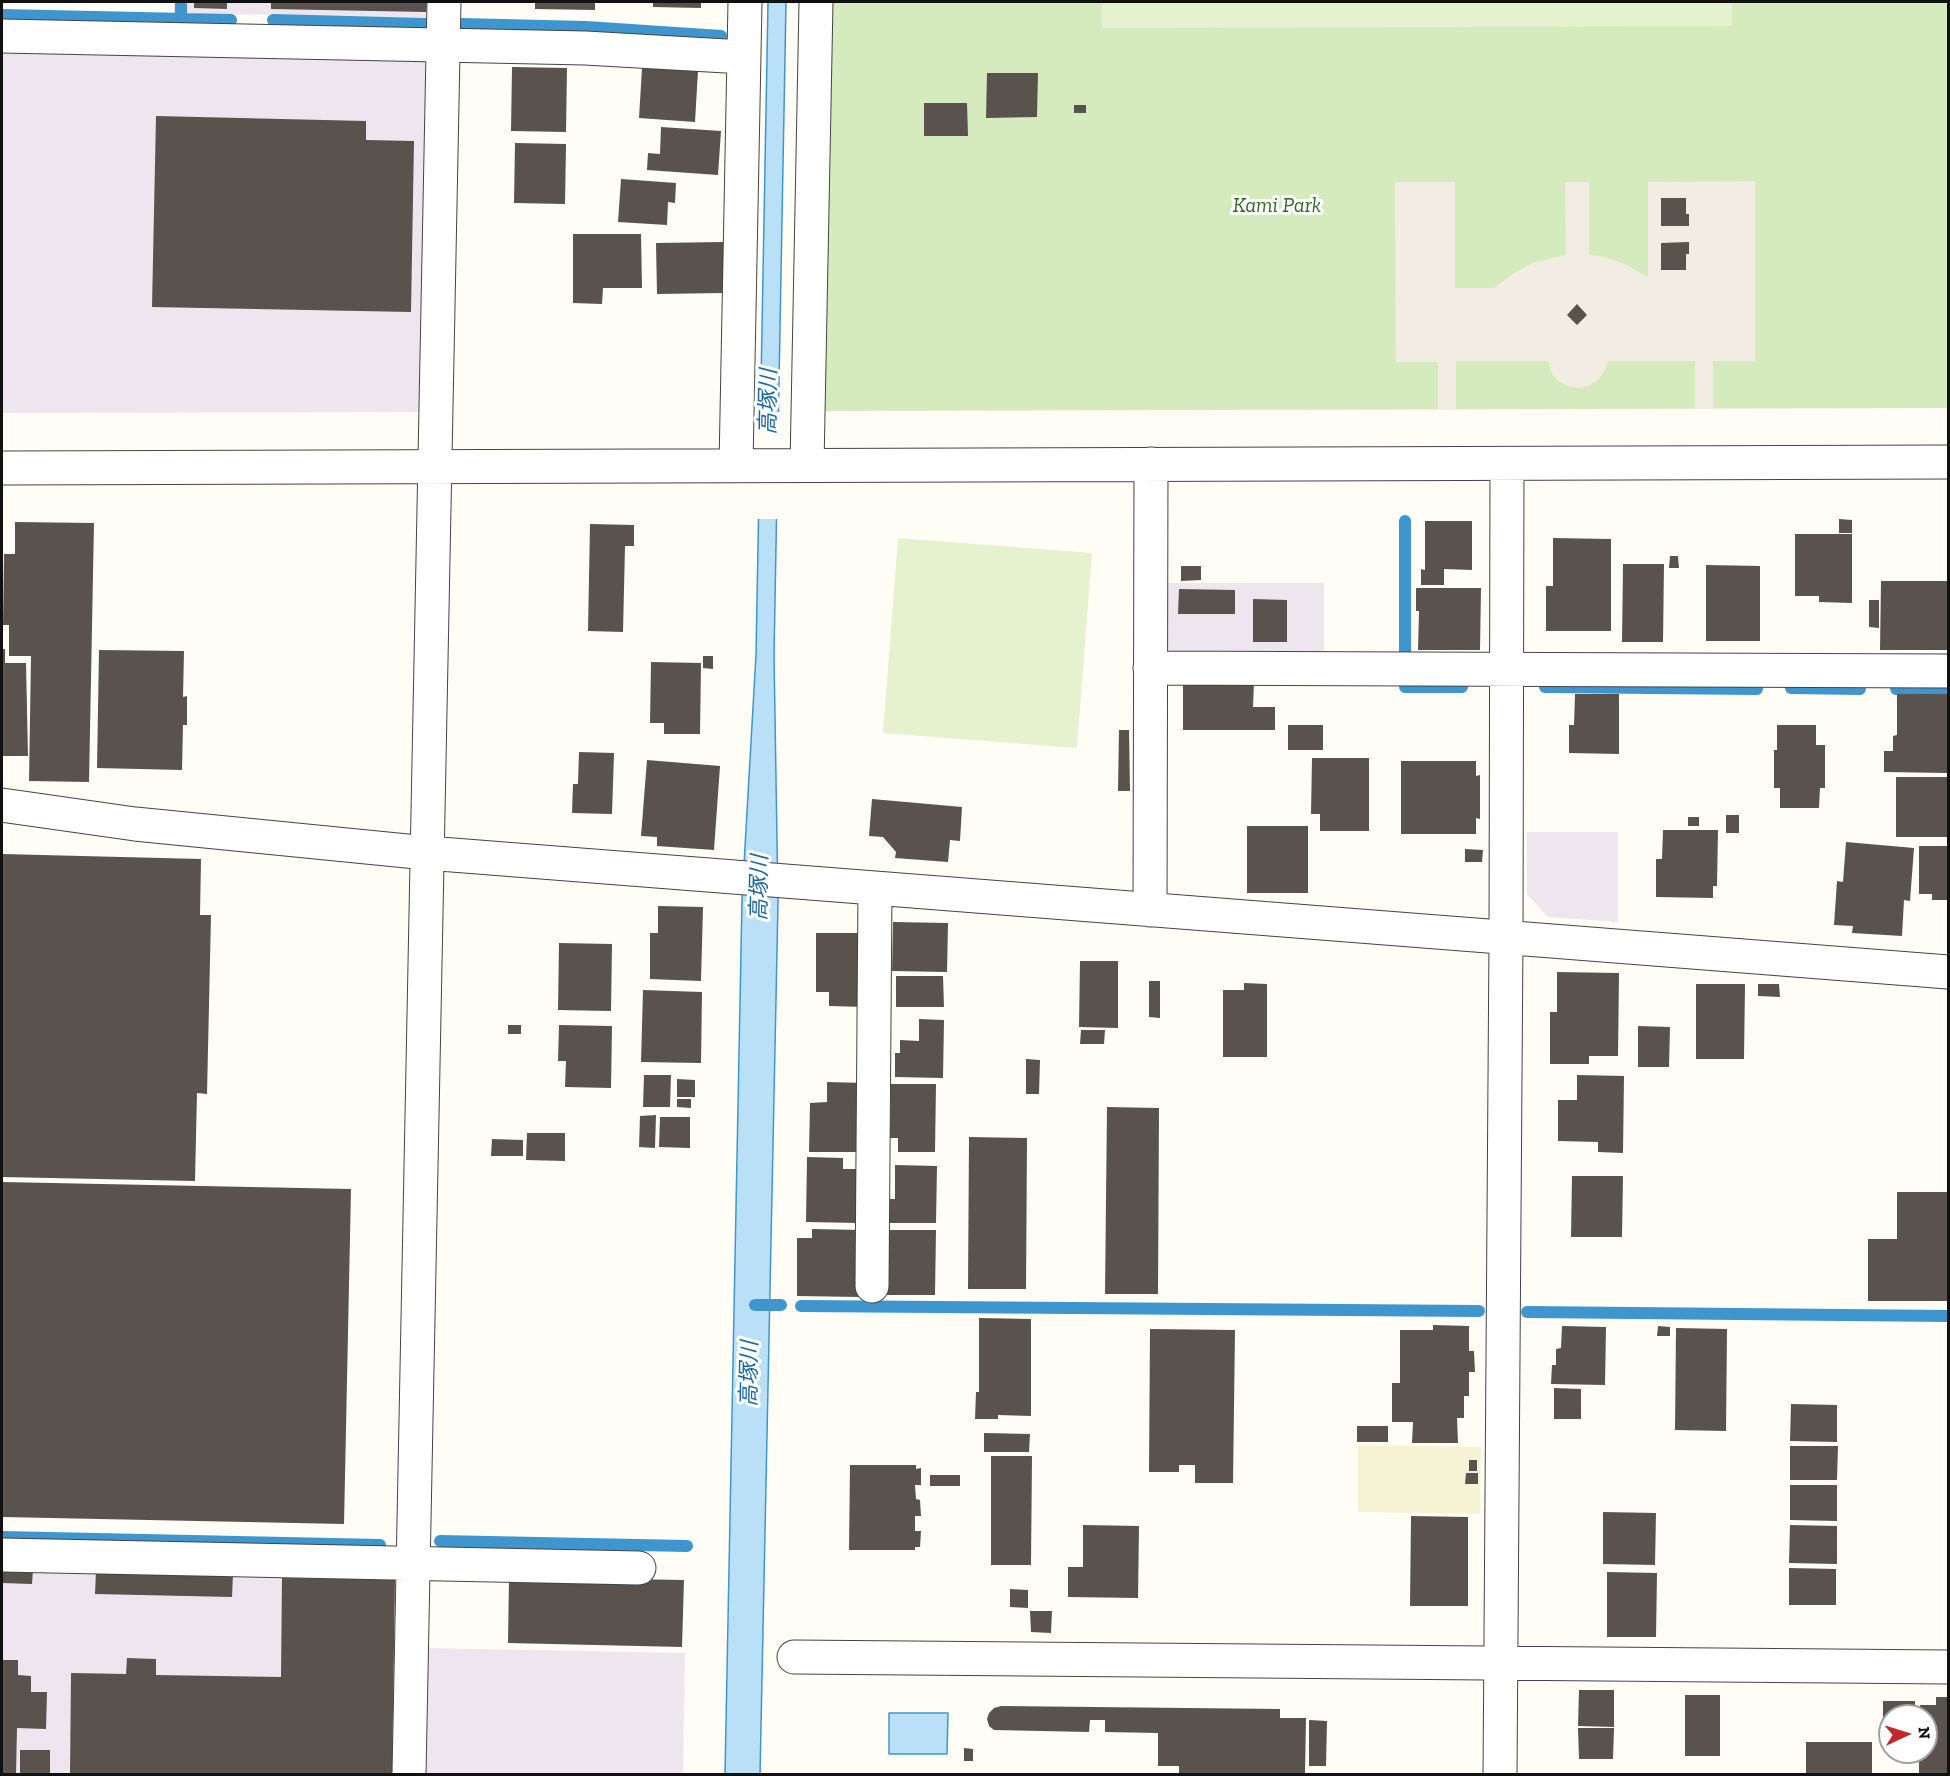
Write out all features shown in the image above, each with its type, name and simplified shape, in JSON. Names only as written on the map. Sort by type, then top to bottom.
[{"type":"street","points":[[409,1774],[444,2]]},
{"type":"street","points":[[742,465],[745,2]]},
{"type":"street","points":[[799,465],[816,2]]},
{"type":"street","points":[[2,36],[585,48],[744,57]]},
{"type":"street","points":[[2,468],[1948,462]]},
{"type":"street","points":[[1150,910],[1151,464]]},
{"type":"street","points":[[1500,1774],[1507,464]]},
{"type":"street","points":[[1150,668],[1948,671]]},
{"type":"street","points":[[2,805],[162,827],[427,853],[1948,972]]},
{"type":"street","points":[[872,1286],[875,888]]},
{"type":"street","points":[[2,1555],[639,1568]]},
{"type":"street","points":[[794,1657],[1948,1667]]},
{"type":"shaded area","points":[[174,2],[429,2],[429,18],[174,13]]},
{"type":"shaded area","points":[[2,48],[419,56],[428,66],[421,412],[2,413]]},
{"type":"shaded area","points":[[1755,181],[1755,361],[1713,361],[1713,409],[1695,409],[1695,361],[1608,361],[1598,380],[1588,386],[1578,388],[1567,386],[1557,380],[1551,372],[1548,361],[1456,361],[1456,410],[1438,410],[1438,362],[1396,362],[1395,182],[1455,182],[1455,288],[1494,288],[1512,274],[1532,263],[1566,255],[1565,182],[1589,182],[1589,255],[1622,263],[1648,277],[1648,182]],"holes":[[[1661,198],[1686,198],[1686,214],[1689,214],[1688,226],[1661,226]],[[1689,242],[1686,270],[1662,270],[1661,243]]]},
{"type":"shaded area","points":[[1162,583],[1324,583],[1324,657],[1162,656]]},
{"type":"shaded area","points":[[1527,832],[1618,832],[1618,922],[1548,917],[1527,894]]},
{"type":"shaded area","points":[[1358,1445],[1481,1447],[1480,1514],[1358,1512]]},
{"type":"shaded area","points":[[2,1567],[398,1575],[394,1774],[2,1774]]},
{"type":"shaded area","points":[[426,1648],[685,1653],[683,1774],[423,1774]]},
{"type":"green space","name":"Kami Park","points":[[828,2],[1948,2],[1948,408],[820,411]]},
{"type":"green space","points":[[1102,2],[1732,2],[1732,26],[1102,28]]},
{"type":"green space","points":[[898,538],[1092,553],[1077,748],[883,733]]},
{"type":"water","name":"高塚川","points":[[768,2],[786,2],[774,655],[778,902],[760,1774],[725,1774],[742,899],[756,655]]},
{"type":"water","points":[[889,1713],[948,1713],[947,1754],[889,1754]]},
{"type":"pier","points":[[758,412],[782,412],[779,519],[755,519]]},
{"type":"building","points":[[194,2],[227,2],[227,9],[194,8]]},
{"type":"building","points":[[271,2],[427,2],[426,12],[271,9]]},
{"type":"building","points":[[535,2],[595,2],[595,10],[535,9]]},
{"type":"building","points":[[653,2],[701,2],[701,8],[653,7]]},
{"type":"building","points":[[512,67],[567,68],[566,132],[511,131]]},
{"type":"building","points":[[642,68],[698,71],[695,122],[639,118]]},
{"type":"building","points":[[987,73],[1038,73],[1037,117],[986,118]]},
{"type":"building","points":[[924,103],[967,103],[968,136],[924,136]]},
{"type":"building","points":[[1074,105],[1086,105],[1086,113],[1074,113]]},
{"type":"building","points":[[156,116],[366,121],[366,140],[414,141],[411,312],[152,307]]},
{"type":"building","points":[[661,127],[721,131],[718,175],[647,170],[648,153],[660,154]]},
{"type":"building","points":[[515,143],[566,144],[565,204],[514,203]]},
{"type":"building","points":[[621,179],[676,183],[675,203],[668,202],[667,225],[618,222]]},
{"type":"building","points":[[1661,198],[1686,198],[1689,226],[1661,226]]},
{"type":"building","points":[[573,234],[641,234],[642,288],[603,288],[602,304],[573,303]]},
{"type":"building","points":[[723,242],[723,293],[657,294],[656,243]]},
{"type":"building","points":[[1689,242],[1686,270],[1661,270],[1661,243]]},
{"type":"building","points":[[1577,304],[1587,315],[1577,325],[1567,315]]},
{"type":"building","points":[[1839,519],[1852,520],[1852,533],[1839,533]]},
{"type":"building","points":[[1425,521],[1472,521],[1472,570],[1444,569],[1444,585],[1421,585],[1421,569],[1425,570]]},
{"type":"building","points":[[15,522],[94,523],[89,782],[29,781],[31,656],[9,656],[9,625],[3,625],[4,554],[15,554]]},
{"type":"building","points":[[590,524],[634,525],[634,546],[625,546],[623,632],[588,631]]},
{"type":"building","points":[[1795,534],[1852,534],[1852,603],[1819,602],[1819,596],[1795,596]]},
{"type":"building","points":[[1553,538],[1611,539],[1611,631],[1546,631],[1546,586],[1553,586]]},
{"type":"building","points":[[1670,556],[1678,556],[1679,568],[1669,568]]},
{"type":"building","points":[[1623,564],[1664,564],[1663,642],[1622,642]]},
{"type":"building","points":[[1706,565],[1760,566],[1760,641],[1706,641]]},
{"type":"building","points":[[1181,566],[1201,566],[1201,580],[1181,581]]},
{"type":"building","points":[[1881,581],[1948,581],[1948,650],[1880,650]]},
{"type":"building","points":[[1416,588],[1481,588],[1480,650],[1418,650],[1419,611],[1416,611]]},
{"type":"building","points":[[1179,589],[1235,590],[1235,614],[1178,614]]},
{"type":"building","points":[[1253,599],[1287,600],[1287,642],[1253,642]]},
{"type":"building","points":[[1869,600],[1879,600],[1879,628],[1869,627]]},
{"type":"building","points":[[2,649],[5,649],[5,663],[26,663],[28,756],[2,756]]},
{"type":"building","points":[[99,650],[184,651],[183,697],[187,696],[187,725],[183,725],[182,770],[97,768]]},
{"type":"building","points":[[703,656],[713,656],[713,669],[703,668]]},
{"type":"building","points":[[651,662],[701,663],[700,734],[664,734],[664,723],[650,723]]},
{"type":"building","points":[[1254,681],[1253,707],[1275,707],[1275,730],[1183,730],[1183,682]]},
{"type":"building","points":[[1575,694],[1619,694],[1619,754],[1569,753],[1569,725],[1574,725]]},
{"type":"building","points":[[1897,694],[1948,694],[1948,773],[1884,772],[1884,751],[1893,751],[1893,736],[1897,735]]},
{"type":"building","points":[[1288,725],[1323,725],[1323,750],[1288,750]]},
{"type":"building","points":[[1777,725],[1816,725],[1816,745],[1825,745],[1825,788],[1820,788],[1819,808],[1780,808],[1780,788],[1774,788],[1774,750],[1777,750]]},
{"type":"building","points":[[1119,730],[1129,730],[1130,791],[1118,791]]},
{"type":"building","points":[[579,752],[614,753],[612,814],[572,813],[573,784],[578,784]]},
{"type":"building","points":[[1312,758],[1369,758],[1369,831],[1320,831],[1320,814],[1311,814]]},
{"type":"building","points":[[647,760],[720,766],[714,850],[657,846],[657,837],[641,836]]},
{"type":"building","points":[[1401,761],[1476,761],[1476,776],[1480,775],[1480,819],[1476,818],[1476,834],[1401,834]]},
{"type":"building","points":[[1896,777],[1948,777],[1948,837],[1896,837]]},
{"type":"building","points":[[872,799],[962,807],[960,841],[950,840],[948,862],[895,858],[896,852],[883,837],[869,836]]},
{"type":"building","points":[[1726,815],[1739,815],[1739,833],[1726,833]]},
{"type":"building","points":[[1688,817],[1699,817],[1699,826],[1688,826]]},
{"type":"building","points":[[1247,826],[1308,826],[1308,893],[1247,893]]},
{"type":"building","points":[[1663,830],[1718,830],[1717,886],[1713,886],[1713,898],[1656,897],[1656,859],[1662,859]]},
{"type":"building","points":[[1846,842],[1914,848],[1910,901],[1904,900],[1902,936],[1852,933],[1853,926],[1834,925],[1837,881],[1843,882]]},
{"type":"building","points":[[1919,846],[1948,846],[1948,900],[1932,900],[1932,894],[1919,894]]},
{"type":"building","points":[[1465,849],[1483,850],[1482,862],[1465,862]]},
{"type":"building","points":[[2,854],[201,859],[200,915],[211,915],[207,1094],[197,1093],[195,1181],[2,1177]]},
{"type":"building","points":[[658,906],[703,907],[701,981],[650,979],[650,933],[658,933]]},
{"type":"building","points":[[893,922],[948,923],[947,972],[892,971]]},
{"type":"building","points":[[816,933],[865,933],[864,1007],[829,1006],[829,992],[816,992]]},
{"type":"building","points":[[559,943],[612,944],[611,1011],[558,1010]]},
{"type":"building","points":[[1080,961],[1118,961],[1118,1028],[1079,1027]]},
{"type":"building","points":[[1557,972],[1619,973],[1618,1056],[1589,1056],[1589,1064],[1550,1064],[1550,1012],[1557,1012]]},
{"type":"building","points":[[896,976],[943,976],[944,1007],[896,1007]]},
{"type":"building","points":[[1149,981],[1160,981],[1160,1018],[1149,1017]]},
{"type":"building","points":[[1244,983],[1267,984],[1267,1057],[1223,1057],[1223,990],[1244,990]]},
{"type":"building","points":[[1696,984],[1745,984],[1744,1059],[1696,1059]]},
{"type":"building","points":[[1758,984],[1779,984],[1780,997],[1758,996]]},
{"type":"building","points":[[643,990],[702,992],[701,1063],[641,1062]]},
{"type":"building","points":[[919,1019],[944,1020],[943,1078],[895,1077],[895,1053],[900,1053],[900,1040],[919,1041]]},
{"type":"building","points":[[508,1025],[521,1025],[521,1034],[508,1034]]},
{"type":"building","points":[[559,1025],[612,1026],[611,1088],[565,1087],[566,1061],[558,1061]]},
{"type":"building","points":[[1638,1026],[1670,1027],[1669,1067],[1638,1067]]},
{"type":"building","points":[[1081,1030],[1105,1030],[1104,1044],[1080,1044]]},
{"type":"building","points":[[1026,1059],[1040,1060],[1039,1094],[1026,1094]]},
{"type":"building","points":[[644,1075],[671,1075],[670,1107],[643,1107]]},
{"type":"building","points":[[1577,1075],[1624,1076],[1623,1153],[1598,1152],[1598,1142],[1558,1141],[1558,1100],[1577,1100]]},
{"type":"building","points":[[677,1079],[695,1080],[695,1097],[677,1097]]},
{"type":"building","points":[[827,1082],[866,1083],[859,1152],[809,1152],[810,1103],[827,1102]]},
{"type":"building","points":[[891,1084],[936,1084],[935,1152],[898,1152],[898,1138],[890,1138]]},
{"type":"building","points":[[677,1099],[691,1099],[691,1108],[677,1107]]},
{"type":"building","points":[[1107,1107],[1159,1108],[1158,1294],[1105,1294]]},
{"type":"building","points":[[656,1115],[655,1148],[639,1147],[640,1116]]},
{"type":"building","points":[[660,1117],[690,1117],[690,1148],[659,1147]]},
{"type":"building","points":[[527,1133],[565,1133],[565,1161],[526,1160]]},
{"type":"building","points":[[969,1137],[1027,1138],[1026,1289],[968,1289]]},
{"type":"building","points":[[492,1139],[523,1140],[523,1156],[491,1156]]},
{"type":"building","points":[[807,1157],[843,1158],[843,1169],[859,1169],[859,1223],[806,1222]]},
{"type":"building","points":[[895,1165],[937,1166],[936,1223],[890,1223],[889,1199],[895,1199]]},
{"type":"building","points":[[1572,1176],[1623,1176],[1622,1237],[1571,1237]]},
{"type":"building","points":[[2,1182],[351,1189],[344,1524],[2,1517]]},
{"type":"building","points":[[1897,1192],[1948,1192],[1948,1301],[1868,1301],[1868,1239],[1897,1239]]},
{"type":"building","points":[[812,1229],[861,1230],[860,1297],[797,1296],[797,1238],[812,1238]]},
{"type":"building","points":[[887,1230],[936,1230],[935,1295],[887,1295]]},
{"type":"building","points":[[979,1318],[1031,1319],[1031,1416],[998,1415],[998,1419],[975,1419],[976,1392],[979,1392]]},
{"type":"building","points":[[1433,1325],[1469,1326],[1469,1351],[1474,1351],[1475,1372],[1469,1372],[1469,1396],[1464,1396],[1464,1418],[1457,1418],[1458,1443],[1412,1443],[1413,1422],[1392,1422],[1392,1383],[1400,1383],[1400,1330],[1433,1330]]},
{"type":"building","points":[[1562,1326],[1606,1327],[1605,1385],[1551,1384],[1552,1365],[1556,1365],[1556,1349],[1561,1348]]},
{"type":"building","points":[[1658,1326],[1670,1327],[1670,1336],[1657,1336]]},
{"type":"building","points":[[1676,1328],[1727,1329],[1726,1431],[1675,1430]]},
{"type":"building","points":[[1150,1329],[1235,1330],[1233,1483],[1195,1483],[1195,1465],[1179,1465],[1179,1472],[1149,1472]]},
{"type":"building","points":[[1554,1388],[1581,1389],[1581,1419],[1554,1419]]},
{"type":"building","points":[[1791,1404],[1837,1405],[1837,1442],[1790,1441]]},
{"type":"building","points":[[1357,1426],[1388,1426],[1388,1442],[1357,1442]]},
{"type":"building","points":[[984,1433],[1030,1434],[1029,1452],[984,1452]]},
{"type":"building","points":[[1790,1446],[1838,1446],[1837,1480],[1790,1480]]},
{"type":"building","points":[[991,1456],[1032,1456],[1031,1565],[991,1565]]},
{"type":"building","points":[[1469,1460],[1477,1460],[1477,1471],[1469,1471]]},
{"type":"building","points":[[850,1465],[916,1465],[916,1469],[921,1468],[921,1485],[915,1485],[916,1499],[920,1500],[921,1516],[915,1516],[915,1531],[921,1531],[920,1547],[915,1547],[915,1550],[849,1550]]},
{"type":"building","points":[[1466,1473],[1478,1473],[1478,1484],[1465,1484]]},
{"type":"building","points":[[930,1475],[960,1475],[960,1486],[930,1486]]},
{"type":"building","points":[[1790,1485],[1837,1485],[1837,1521],[1790,1520]]},
{"type":"building","points":[[1603,1512],[1656,1513],[1655,1565],[1603,1564]]},
{"type":"building","points":[[1411,1516],[1468,1517],[1468,1606],[1410,1606]]},
{"type":"building","points":[[1083,1525],[1139,1526],[1138,1598],[1068,1597],[1068,1567],[1083,1567]]},
{"type":"building","points":[[1790,1525],[1837,1526],[1837,1564],[1789,1563]]},
{"type":"building","points":[[2,1568],[33,1569],[32,1584],[2,1583]]},
{"type":"building","points":[[1789,1568],[1836,1569],[1836,1605],[1789,1605]]},
{"type":"building","points":[[96,1571],[233,1574],[232,1597],[95,1594]]},
{"type":"building","points":[[1607,1572],[1657,1573],[1656,1637],[1607,1637]]},
{"type":"building","points":[[509,1577],[684,1580],[682,1647],[508,1643]]},
{"type":"building","points":[[282,1578],[395,1579],[392,1774],[70,1774],[71,1673],[126,1674],[127,1658],[156,1659],[156,1675],[281,1677]]},
{"type":"building","points":[[1010,1589],[1028,1590],[1028,1608],[1010,1607]]},
{"type":"building","points":[[1030,1611],[1052,1611],[1051,1633],[1031,1632]]},
{"type":"building","points":[[2,1660],[18,1660],[18,1675],[31,1676],[31,1692],[47,1692],[46,1729],[17,1728],[16,1774],[2,1774]]},
{"type":"building","points":[[1579,1690],[1614,1690],[1614,1727],[1578,1726]]},
{"type":"building","points":[[1685,1695],[1720,1695],[1720,1756],[1685,1756]]},
{"type":"building","points":[[1936,1697],[1948,1697],[1948,1774],[1919,1774],[1919,1764],[1938,1764],[1938,1704],[1936,1704]]},
{"type":"building","points":[[1883,1701],[1915,1701],[1915,1704],[1883,1704]]},
{"type":"building","points":[[1001,1706],[1280,1709],[1280,1718],[1306,1718],[1305,1774],[1179,1774],[1179,1766],[1158,1766],[1158,1733],[1105,1732],[1105,1720],[1090,1720],[1089,1732],[994,1730],[989,1726],[987,1719],[994,1708]]},
{"type":"building","points":[[1309,1720],[1327,1721],[1326,1766],[1309,1766]]},
{"type":"building","points":[[1578,1728],[1614,1728],[1613,1759],[1579,1759]]},
{"type":"building","points":[[1806,1742],[1872,1742],[1872,1774],[1806,1774]]},
{"type":"building","points":[[964,1748],[973,1749],[973,1761],[964,1761]]},
{"type":"building","points":[[20,1750],[50,1750],[50,1774],[20,1774]]},
{"type":"waterway","points":[[181,2],[181,19]]},
{"type":"waterway","points":[[2,15],[231,20]]},
{"type":"waterway","points":[[273,20],[425,24]]},
{"type":"waterway","points":[[461,24],[586,27],[721,36]]},
{"type":"waterway","points":[[1405,521],[1405,657]]},
{"type":"waterway","points":[[1405,681],[1405,687],[1462,687]]},
{"type":"waterway","points":[[1545,687],[1757,689]]},
{"type":"waterway","points":[[1791,688],[1860,689]]},
{"type":"waterway","points":[[1896,689],[1948,689]]},
{"type":"waterway","points":[[755,1305],[781,1305]]},
{"type":"waterway","points":[[801,1306],[1479,1311]]},
{"type":"waterway","points":[[1527,1312],[1948,1316]]},
{"type":"waterway","points":[[2,1537],[380,1545]]},
{"type":"waterway","points":[[440,1541],[687,1546]]}]
